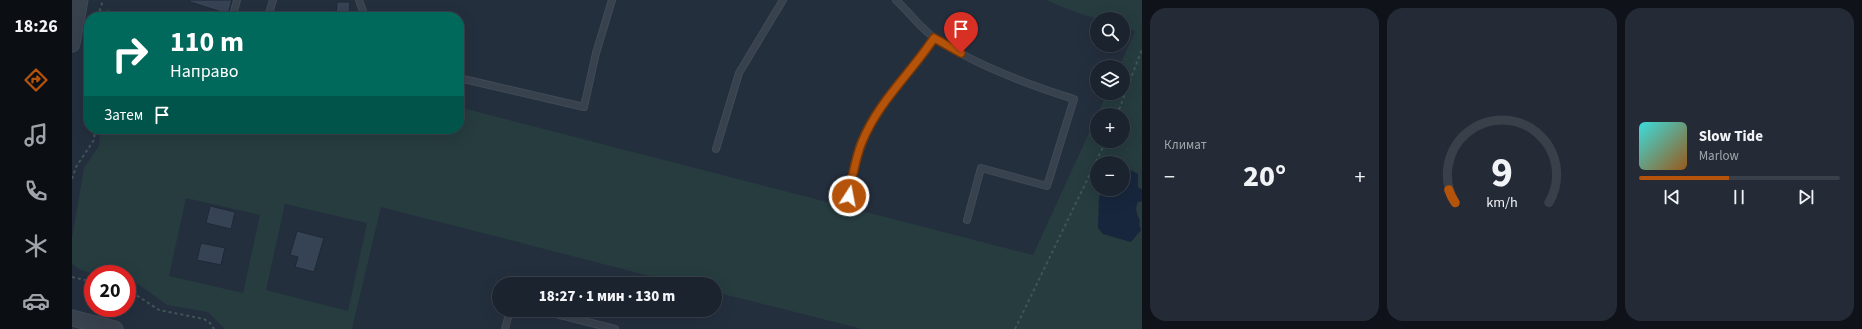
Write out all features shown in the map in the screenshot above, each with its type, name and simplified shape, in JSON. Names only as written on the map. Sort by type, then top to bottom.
[{"type":"street","points":[[72,44],[80,0]]},
{"type":"street","points":[[72,318],[115,329]]},
{"type":"lane","points":[[234,12],[237,0]]},
{"type":"lane","points":[[269,12],[273,0]]},
{"type":"lane","points":[[359,0],[363,12]]},
{"type":"lane","points":[[464,79],[584,107],[596,54],[612,0]]},
{"type":"lane","points":[[716,149],[739,73],[783,0]]},
{"type":"lane","points":[[896,0],[934,38],[988,68],[1037,87],[1074,99],[1047,186],[981,168],[967,220]]},
{"type":"lane","points":[[849,196],[861,143],[876,113],[898,83],[920,59],[934,38]]},
{"type":"lane","points":[[505,329],[508,317]]},
{"type":"lane","points":[[568,317],[615,329]]},
{"type":"path","points":[[99,12],[103,0]]},
{"type":"path","points":[[1120,108],[1142,49]]},
{"type":"path","points":[[72,179],[74,168],[94,140],[95,134]]},
{"type":"path","points":[[1015,329],[1103,148]]},
{"type":"path","points":[[72,277],[84,280]]},
{"type":"path","points":[[136,295],[159,310],[204,319],[210,323],[214,329]]},
{"type":"green space","points":[[1046,0],[1142,0],[1142,190],[1137,187],[1138,174],[1130,170],[1130,156],[1090,156],[1090,196],[1100,196],[1099,199],[1139,224],[1136,207],[1138,202],[1142,201],[1142,329],[862,329],[722,294],[722,277],[654,277],[381,207],[352,329],[225,329],[208,312],[167,305],[136,283],[136,265],[84,265],[84,271],[76,267],[72,263],[72,238],[84,168],[99,146],[100,134],[464,134],[464,108],[1033,255],[1090,130],[1090,148],[1130,148],[1130,108],[1100,108],[1104,100],[1130,100],[1130,60],[1122,60],[1126,52],[1130,52],[1130,42],[1135,31],[1130,29],[1130,12],[1090,12],[1090,17]],"holes":[[[186,198],[260,215],[243,293],[169,276]],[[285,204],[367,223],[348,311],[266,290]]]},
{"type":"green space","points":[[107,9],[115,12],[106,12]]},
{"type":"water","points":[[1130,170],[1138,174],[1138,187],[1142,190],[1142,201],[1138,202],[1136,210],[1140,221],[1139,224],[1141,230],[1131,242],[1103,234],[1098,228],[1100,196],[1130,196]]},
{"type":"building","points":[[190,0],[232,0],[229,12],[222,12],[190,2]]},
{"type":"building","points":[[337,2],[350,2],[349,12],[336,12]]},
{"type":"building","points":[[210,206],[235,212],[231,229],[206,223]]},
{"type":"building","points":[[297,231],[324,238],[314,272],[295,267],[298,257],[290,255]]},
{"type":"building","points":[[201,243],[225,248],[221,265],[197,260]]},
{"type":"route","points":[[849,196],[861,143],[876,113],[898,83],[920,59],[934,38],[961,53]]}]
